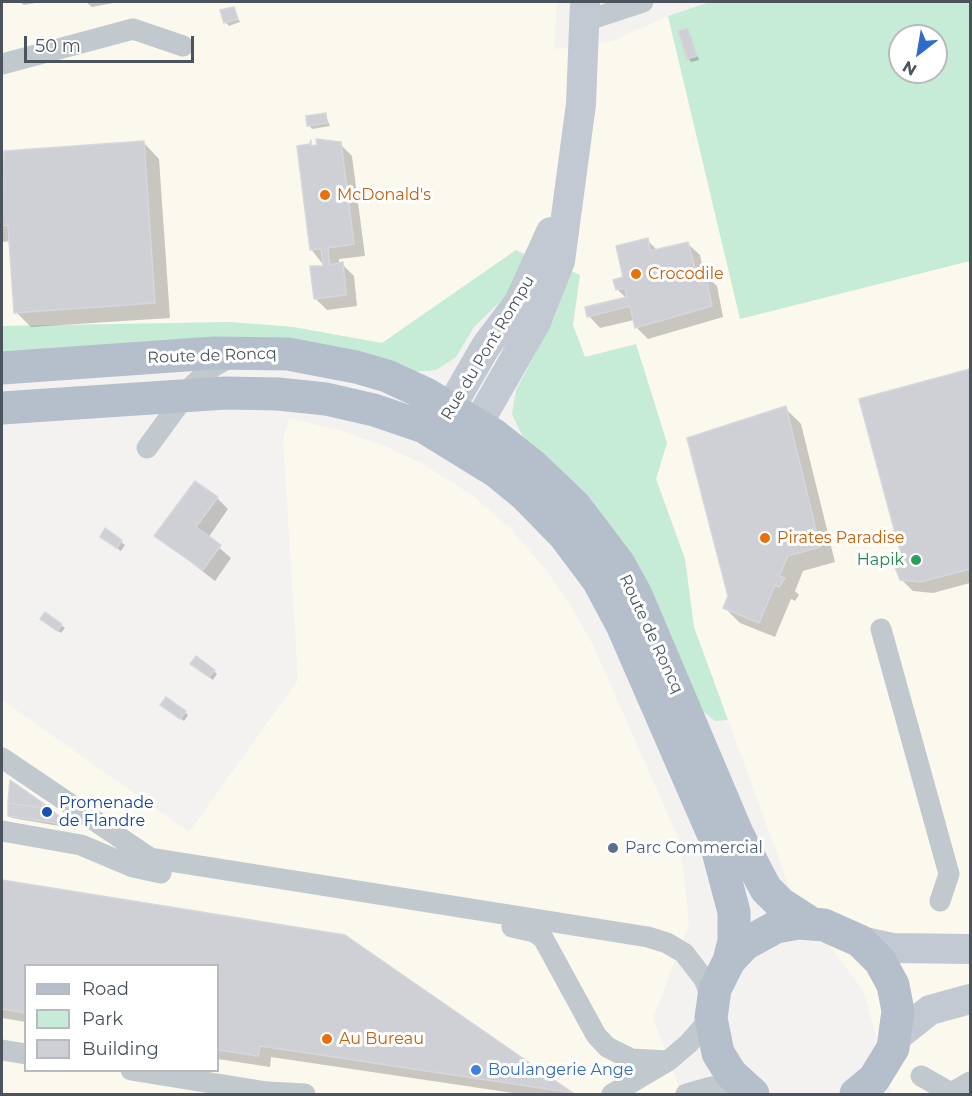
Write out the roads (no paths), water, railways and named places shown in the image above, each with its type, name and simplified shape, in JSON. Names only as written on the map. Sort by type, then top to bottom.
[{"type":"main road","name":"Route de Roncq","points":[[2,368],[240,352],[288,354],[356,367],[404,383],[457,429],[552,521],[588,565],[610,601],[714,836],[734,912],[734,941],[729,962]]},
{"type":"main road","name":"Route de Roncq","points":[[2,408],[184,395],[278,394],[326,399],[457,429],[547,478],[587,520],[615,558],[636,595],[737,833],[760,878],[773,896],[811,923]]},
{"type":"main road","points":[[751,1093],[724,1064],[714,1042],[712,1009],[718,980],[729,962],[745,944],[765,932],[787,924],[811,923],[837,928],[860,941],[880,961],[893,984],[898,1011],[896,1037],[881,1081],[856,1095]]},
{"type":"street","points":[[585,11],[643,2]]},
{"type":"street","name":"Rue du Pont Rompu","points":[[457,429],[536,322],[555,277],[563,244],[582,92],[585,11]]},
{"type":"street","points":[[2,64],[134,29],[183,46]]},
{"type":"street","points":[[147,448],[184,395],[213,367],[240,352]]},
{"type":"street","points":[[881,629],[949,874],[940,901]]},
{"type":"street","points":[[2,758],[150,858],[648,937],[668,943],[684,953],[704,979],[712,1009],[688,1044],[668,1061],[612,1095]]},
{"type":"street","points":[[2,831],[81,844],[151,871],[534,932],[543,938],[596,1035],[607,1047],[631,1059],[668,1061]]},
{"type":"street","points":[[860,941],[892,948],[970,949]]},
{"type":"street","points":[[896,1037],[930,1010],[970,999]]},
{"type":"street","points":[[2,1050],[24,1054]]},
{"type":"street","points":[[137,1072],[267,1092],[305,1095]]},
{"type":"street","points":[[921,1076],[951,1093],[970,1083]]},
{"type":"street","points":[[686,1095],[711,1087],[751,1093]]},
{"type":"place","name":"McDonald's","points":[[325,195]]},
{"type":"place","name":"Crocodile","points":[[636,274]]},
{"type":"place","name":"Pirates Paradise","points":[[765,538]]},
{"type":"place","name":"Hapik","points":[[916,560]]},
{"type":"place","name":"Promenade de Flandre","points":[[47,812]]},
{"type":"place","name":"Parc Commercial","points":[[613,848]]},
{"type":"place","name":"Au Bureau","points":[[327,1039]]},
{"type":"place","name":"Boulangerie Ange","points":[[476,1070]]}]
